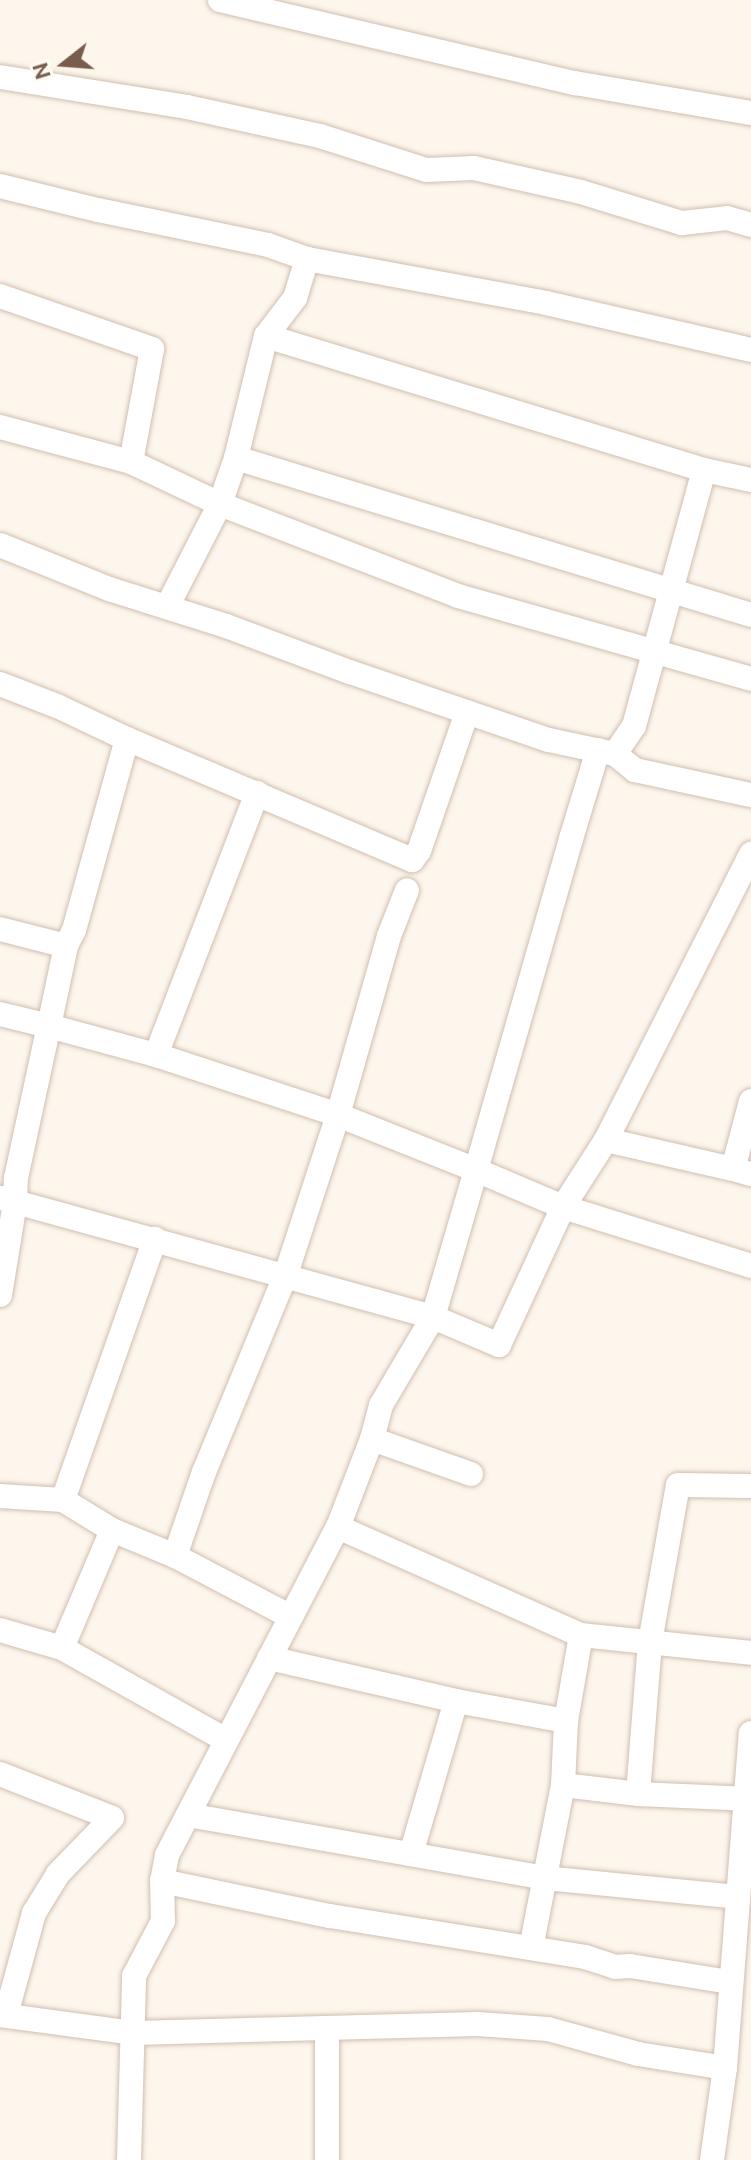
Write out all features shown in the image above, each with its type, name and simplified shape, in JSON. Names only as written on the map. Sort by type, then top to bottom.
[{"type":"street","points":[[220,0],[575,83],[751,113]]},
{"type":"street","points":[[0,77],[187,107],[306,133],[426,170],[474,168],[581,192],[682,223],[727,218],[751,225]]},
{"type":"street","points":[[0,186],[268,245],[307,259],[546,303],[751,350]]},
{"type":"street","points":[[167,607],[220,504],[236,458],[266,336],[295,298],[307,259]]},
{"type":"street","points":[[0,296],[152,349],[131,462]]},
{"type":"street","points":[[266,336],[704,470],[751,480]]},
{"type":"street","points":[[0,427],[131,462],[220,504],[458,596],[751,679]]},
{"type":"street","points":[[236,458],[671,588],[751,615]]},
{"type":"street","points":[[129,2160],[134,1976],[163,1921],[162,1881],[167,1855],[338,1527],[372,1439],[381,1405],[433,1317],[607,752],[634,726],[657,652],[671,588],[704,470]]},
{"type":"street","points":[[0,545],[109,589],[549,740],[607,752],[635,770],[751,795]]},
{"type":"street","points":[[0,684],[412,860],[419,851],[467,712]]},
{"type":"street","points":[[0,1295],[8,1200],[16,1178],[66,946],[74,930],[127,739]]},
{"type":"street","points":[[156,1055],[257,793]]},
{"type":"street","points":[[8,1200],[286,1274],[433,1317],[499,1345],[563,1207],[606,1140],[751,854]]},
{"type":"street","points":[[175,1556],[204,1472],[286,1274],[338,1115],[389,936],[407,890]]},
{"type":"street","points":[[0,929],[66,946]]},
{"type":"street","points":[[0,1014],[156,1055],[338,1115],[563,1207],[751,1266]]},
{"type":"street","points":[[606,1140],[742,1171],[751,1101]]},
{"type":"street","points":[[63,1500],[155,1239]]},
{"type":"street","points":[[372,1439],[471,1474]]},
{"type":"street","points":[[638,1794],[650,1642],[678,1485],[751,1486]]},
{"type":"street","points":[[0,1496],[63,1500],[112,1530],[175,1556],[291,1617]]},
{"type":"street","points":[[338,1527],[581,1635],[751,1653]]},
{"type":"street","points":[[62,1648],[112,1530]]},
{"type":"street","points":[[0,1630],[62,1648],[226,1740]]},
{"type":"street","points":[[531,1948],[563,1785],[566,1721],[581,1635]]},
{"type":"street","points":[[269,1658],[456,1701],[566,1721]]},
{"type":"street","points":[[411,1854],[456,1701]]},
{"type":"street","points":[[712,2160],[725,2068],[751,1733]]},
{"type":"street","points":[[0,1774],[112,1818],[58,1874],[34,1913],[3,2015],[133,2033],[478,2024],[548,2029],[638,2054],[725,2068]]},
{"type":"street","points":[[563,1785],[638,1794],[748,1799]]},
{"type":"street","points":[[188,1815],[545,1878],[738,1897]]},
{"type":"street","points":[[162,1881],[330,1916],[585,1957],[615,1967],[630,1966],[730,1982]]},
{"type":"street","points":[[327,2028],[327,2160]]}]
